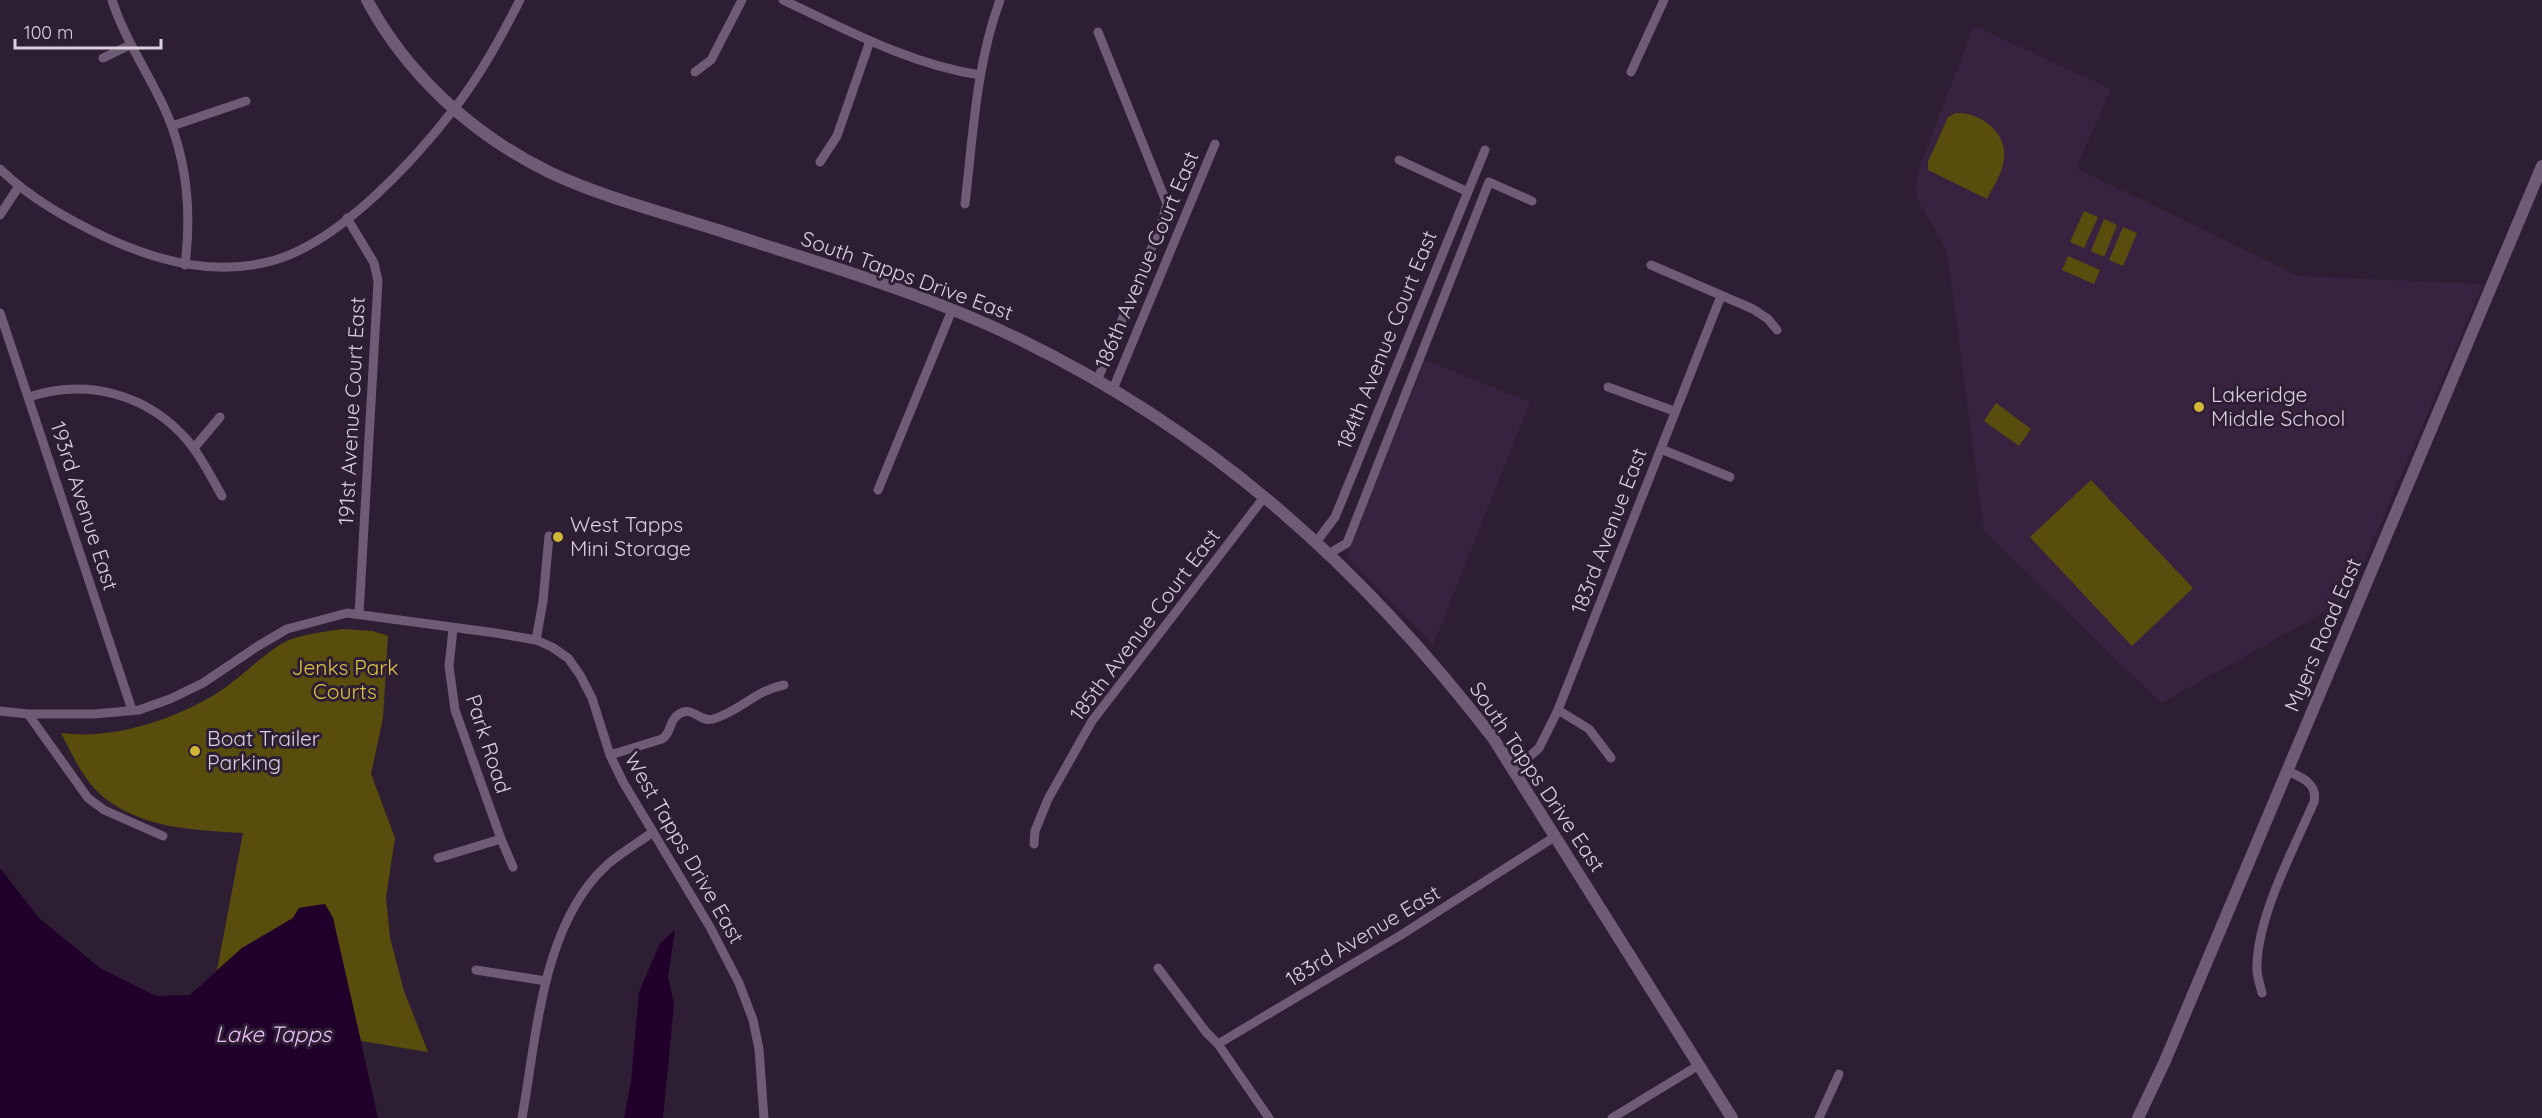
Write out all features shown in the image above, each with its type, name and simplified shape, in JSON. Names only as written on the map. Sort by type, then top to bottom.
[{"type":"street","points":[[112,0],[130,45],[172,126],[187,193],[189,230],[186,265]]},
{"type":"street","name":"South Tapps Drive East","points":[[367,0],[386,32],[418,74],[454,109],[498,144],[564,178],[883,284],[1022,340],[1113,389],[1194,443],[1265,496],[1330,553],[1384,607],[1431,659],[1514,770],[1732,1118]]},
{"type":"street","points":[[0,170],[59,213],[138,252],[186,265],[212,267],[274,260],[301,250],[347,218],[404,165],[454,109],[495,47],[520,0]]},
{"type":"street","points":[[695,72],[711,60],[742,0]]},
{"type":"street","points":[[783,0],[870,41],[922,62],[980,75]]},
{"type":"street","points":[[965,204],[980,75],[989,33],[1000,0]]},
{"type":"street","points":[[1658,0],[1639,44],[1631,72],[1664,0]]},
{"type":"street","name":"186th Avenue Court East","points":[[1097,381],[1164,219],[1167,204],[1098,32]]},
{"type":"street","points":[[820,162],[837,136],[870,41]]},
{"type":"street","points":[[103,58],[130,45]]},
{"type":"street","points":[[172,126],[246,101]]},
{"type":"street","name":"186th Avenue Court East","points":[[1113,389],[1215,144]]},
{"type":"street","name":"184th Avenue Court East","points":[[1317,541],[1335,517],[1466,191],[1485,150]]},
{"type":"street","points":[[1399,160],[1466,191]]},
{"type":"street","name":"Myers Road East","points":[[2138,1118],[2165,1061],[2542,166]]},
{"type":"street","points":[[1330,553],[1347,543],[1489,182],[1532,201]]},
{"type":"street","points":[[0,215],[19,186]]},
{"type":"street","name":"191st Avenue Court East","points":[[347,218],[374,263],[378,281],[359,614]]},
{"type":"street","points":[[1652,265],[1753,309],[1768,319],[1777,330]]},
{"type":"street","name":"183rd Avenue East","points":[[1514,770],[1539,748],[1558,710],[1721,296]]},
{"type":"street","points":[[878,490],[952,310]]},
{"type":"street","name":"193rd Avenue East","points":[[0,313],[132,710]]},
{"type":"street","points":[[1608,387],[1674,411]]},
{"type":"street","points":[[29,397],[52,389],[96,389],[137,402],[165,419],[194,448],[222,496]]},
{"type":"street","points":[[194,448],[220,417]]},
{"type":"street","points":[[1661,449],[1730,477]]},
{"type":"street","name":"185th Avenue Court East","points":[[1034,844],[1035,831],[1048,799],[1092,721],[1265,496]]},
{"type":"street","points":[[536,640],[543,601],[549,536]]},
{"type":"street","name":"West Tapps Drive East","points":[[0,711],[28,714],[94,714],[154,706],[203,683],[287,629],[347,613],[536,640],[561,652],[575,666],[592,698],[610,755],[623,782],[710,927],[749,1009],[759,1049],[764,1118]]},
{"type":"street","name":"Park Road","points":[[453,629],[449,666],[455,710],[513,867]]},
{"type":"street","points":[[610,755],[666,737],[672,720],[681,712],[692,712],[704,719],[712,720],[770,688],[784,685]]},
{"type":"street","points":[[1558,710],[1589,729],[1611,758]]},
{"type":"street","points":[[28,714],[88,798],[104,810],[163,836]]},
{"type":"street","points":[[2262,993],[2257,964],[2260,941],[2272,901],[2316,793],[2313,786],[2287,771]]},
{"type":"street","points":[[522,1118],[546,981],[561,932],[576,902],[608,864],[653,832]]},
{"type":"street","name":"183rd Avenue East","points":[[1218,1044],[1420,924],[1556,836]]},
{"type":"street","points":[[438,858],[501,839]]},
{"type":"street","points":[[1158,968],[1206,1032],[1218,1044],[1269,1118]]},
{"type":"street","points":[[476,970],[546,981]]},
{"type":"street","points":[[1612,1118],[1699,1065]]},
{"type":"street","points":[[1819,1118],[1839,1074]]},
{"type":"shaded area","name":"Lakeridge Middle School","points":[[1974,26],[2111,89],[2076,168],[2299,276],[2483,284],[2348,599],[2161,703],[1984,531],[1947,251],[1917,198],[1915,190],[1918,170]]},
{"type":"shaded area","points":[[1425,360],[1530,402],[1433,645],[1347,556]]},
{"type":"green space","points":[[1956,113],[1975,116],[1983,120],[1991,126],[2002,141],[2003,165],[1987,199],[1928,170],[1928,162],[1948,117]]},
{"type":"green space","points":[[2084,211],[2098,217],[2084,248],[2070,242]]},
{"type":"green space","points":[[2104,219],[2117,225],[2104,257],[2091,251]]},
{"type":"green space","points":[[2123,227],[2137,233],[2123,266],[2109,260]]},
{"type":"green space","points":[[2068,256],[2100,270],[2094,284],[2062,270]]},
{"type":"green space","points":[[1996,403],[2031,429],[2019,446],[1984,421]]},
{"type":"green space","points":[[2091,480],[2193,588],[2132,646],[2030,537]]},
{"type":"green space","name":"Jenks Park Courts","points":[[343,629],[373,631],[388,636],[383,718],[371,774],[395,838],[386,897],[390,938],[404,991],[428,1052],[361,1041],[333,918],[325,904],[299,908],[293,918],[242,948],[217,970],[243,833],[187,829],[133,815],[101,795],[89,782],[61,733],[101,733],[143,726],[163,719],[219,692],[281,644],[319,632]]},
{"type":"water","name":"Lake Tapps","points":[[0,868],[39,918],[100,968],[156,996],[190,995],[242,948],[293,918],[299,908],[325,904],[333,918],[378,1118],[0,1118]]},
{"type":"water","points":[[675,930],[668,977],[674,1004],[663,1118],[624,1118],[631,1082],[639,992],[660,943]]},
{"type":"place","name":"Lakeridge Middle School","points":[[2199,407]]},
{"type":"place","name":"West Tapps Mini Storage","points":[[558,537]]},
{"type":"place","name":"Boat Trailer Parking","points":[[195,751]]}]
